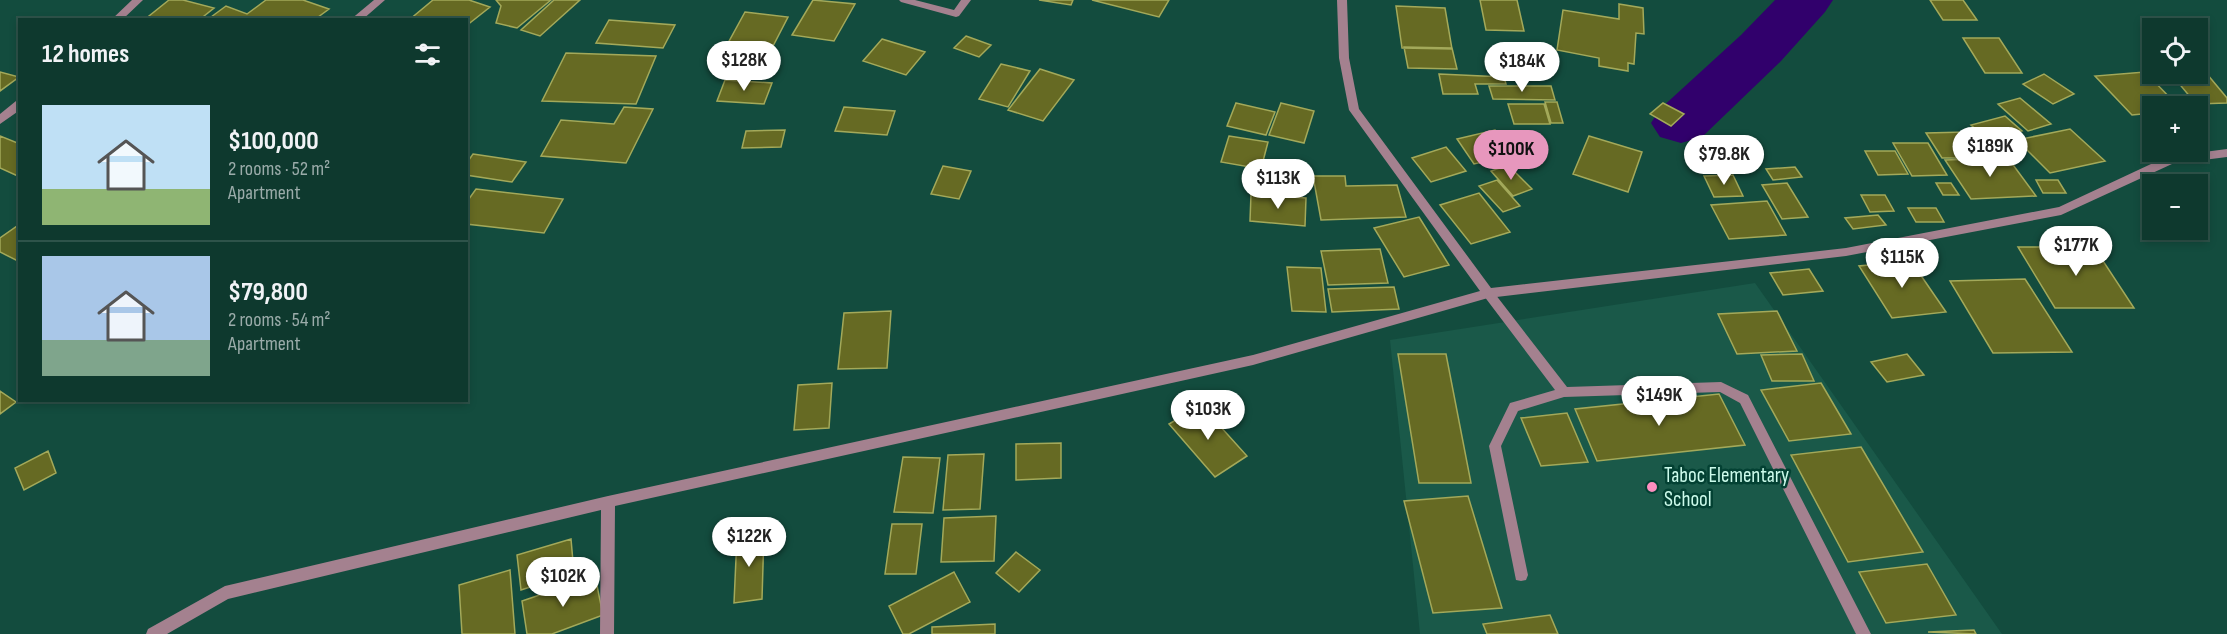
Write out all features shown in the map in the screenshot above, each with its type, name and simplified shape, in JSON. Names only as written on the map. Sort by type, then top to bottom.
[{"type":"street","points":[[118,18],[138,0]]},
{"type":"street","points":[[358,18],[380,0]]},
{"type":"street","points":[[904,0],[956,14],[966,0]]},
{"type":"street","points":[[1342,0],[1344,58],[1354,110],[1488,293],[1564,392]]},
{"type":"street","points":[[0,120],[18,106]]},
{"type":"street","points":[[153,634],[225,593],[608,502],[1253,360],[1488,293],[1846,252],[2028,218],[2061,211],[2170,160],[2227,153]]},
{"type":"street","points":[[1521,575],[1495,446],[1514,407],[1564,392],[1721,387],[1744,399],[1864,634]]},
{"type":"street","points":[[607,634],[608,502]]},
{"type":"shaded area","name":"Taboc Elementary School","points":[[1755,283],[2002,634],[1420,634],[1390,340]]},
{"type":"building","points":[[169,0],[183,0],[214,8],[202,18],[146,18]]},
{"type":"building","points":[[266,0],[303,0],[329,9],[317,18],[210,18],[226,6],[247,14]]},
{"type":"building","points":[[433,0],[469,0],[490,7],[468,24],[468,18],[411,18]]},
{"type":"building","points":[[496,0],[551,0],[517,28],[496,23],[501,6]]},
{"type":"building","points":[[554,0],[580,0],[540,36],[521,30]]},
{"type":"building","points":[[813,0],[855,4],[834,41],[792,35]]},
{"type":"building","points":[[1039,0],[1073,0],[1071,5]]},
{"type":"building","points":[[1092,0],[1169,0],[1159,17]]},
{"type":"building","points":[[1480,0],[1517,0],[1524,31],[1486,30]]},
{"type":"building","points":[[1930,0],[1963,0],[1977,20],[1943,20]]},
{"type":"building","points":[[1619,4],[1643,8],[1644,34],[1636,33],[1634,64],[1628,63],[1628,71],[1599,66],[1599,58],[1557,50],[1563,10],[1619,19]]},
{"type":"building","points":[[1396,6],[1445,8],[1452,49],[1402,48]]},
{"type":"building","points":[[745,12],[788,17],[771,50],[727,45]]},
{"type":"building","points":[[609,20],[675,25],[663,48],[596,43]]},
{"type":"building","points":[[966,36],[991,45],[979,57],[954,48]]},
{"type":"building","points":[[1963,38],[1999,38],[2022,73],[1985,73]]},
{"type":"building","points":[[882,39],[925,52],[906,75],[863,61]]},
{"type":"building","points":[[1404,47],[1452,48],[1457,69],[1408,68]]},
{"type":"building","points":[[566,53],[656,56],[636,104],[542,101]]},
{"type":"building","points":[[1001,64],[1030,71],[1008,107],[979,99]]},
{"type":"building","points":[[1040,69],[1074,80],[1043,121],[1008,110]]},
{"type":"building","points":[[0,72],[18,77],[18,78],[0,91]]},
{"type":"building","points":[[2142,72],[2142,84],[2157,84],[2168,96],[2142,96],[2142,114],[2132,115],[2095,76]]},
{"type":"building","points":[[1439,74],[1504,77],[1506,84],[1475,84],[1478,94],[1443,94]]},
{"type":"building","points":[[2044,74],[2074,94],[2053,104],[2023,84]]},
{"type":"building","points":[[2208,75],[2227,98],[2227,103],[2208,104],[2208,96],[2189,96],[2179,84],[2208,84]]},
{"type":"building","points":[[725,80],[772,83],[764,104],[717,101]]},
{"type":"building","points":[[1489,86],[1551,86],[1555,100],[1493,99]]},
{"type":"building","points":[[2020,98],[2051,124],[2028,131],[1998,104]]},
{"type":"building","points":[[1545,102],[1557,102],[1563,123],[1551,123]]},
{"type":"building","points":[[1236,103],[1275,112],[1266,135],[1227,126]]},
{"type":"building","points":[[1281,103],[1314,111],[1304,143],[1269,135]]},
{"type":"building","points":[[1663,103],[1684,114],[1671,126],[1650,114]]},
{"type":"building","points":[[1508,104],[1544,104],[1550,124],[1514,124]]},
{"type":"building","points":[[624,107],[653,109],[626,163],[541,156],[561,120],[614,124]]},
{"type":"building","points":[[844,107],[895,111],[887,135],[835,131]]},
{"type":"building","points":[[2005,116],[2022,131],[1988,140],[1971,125]]},
{"type":"building","points":[[2070,129],[2105,161],[2050,173],[2017,140]]},
{"type":"building","points":[[785,130],[781,147],[742,148],[746,131]]},
{"type":"building","points":[[1495,130],[1513,155],[1474,164],[1457,139]]},
{"type":"building","points":[[1967,132],[1984,158],[1942,158],[1926,133]]},
{"type":"building","points":[[0,136],[18,143],[18,176],[0,168]]},
{"type":"building","points":[[1229,136],[1268,142],[1261,169],[1221,162]]},
{"type":"building","points":[[1589,136],[1642,152],[1628,192],[1573,174]]},
{"type":"building","points":[[1893,143],[1928,143],[1947,175],[1912,176]]},
{"type":"building","points":[[1446,147],[1466,171],[1431,182],[1412,158]]},
{"type":"building","points":[[1865,151],[1895,151],[1908,174],[1878,175]]},
{"type":"building","points":[[473,154],[526,162],[512,182],[468,175],[468,161]]},
{"type":"building","points":[[2008,158],[2036,196],[1971,199],[1945,160]]},
{"type":"building","points":[[1508,165],[1532,189],[1513,196],[1491,171]]},
{"type":"building","points":[[943,166],[971,171],[959,199],[931,194]]},
{"type":"building","points":[[1795,167],[1802,177],[1773,180],[1766,169]]},
{"type":"building","points":[[1733,175],[1743,196],[1714,197],[1704,176]]},
{"type":"building","points":[[1313,176],[1345,176],[1346,186],[1397,185],[1406,217],[1321,220]]},
{"type":"building","points":[[1497,180],[1520,206],[1503,212],[1479,186]]},
{"type":"building","points":[[2036,180],[2058,180],[2066,193],[2043,193]]},
{"type":"building","points":[[1787,183],[1808,217],[1782,219],[1762,185]]},
{"type":"building","points":[[1936,183],[1951,183],[1959,195],[1943,195]]},
{"type":"building","points":[[476,189],[563,199],[544,233],[468,224],[468,200]]},
{"type":"building","points":[[1479,193],[1510,232],[1471,244],[1440,205]]},
{"type":"building","points":[[1251,194],[1306,198],[1305,226],[1250,221]]},
{"type":"building","points":[[1861,195],[1885,195],[1894,211],[1870,212]]},
{"type":"building","points":[[1767,201],[1786,235],[1729,239],[1711,205]]},
{"type":"building","points":[[1908,208],[1936,208],[1944,222],[1916,222]]},
{"type":"building","points":[[1878,215],[1886,225],[1853,229],[1845,218]]},
{"type":"building","points":[[1419,217],[1449,265],[1404,277],[1374,228]]},
{"type":"building","points":[[18,225],[18,261],[0,252],[0,238]]},
{"type":"building","points":[[2086,235],[2134,308],[2055,308],[2018,247],[2047,247],[2053,256],[2074,255],[2062,236]]},
{"type":"building","points":[[1380,249],[1388,283],[1328,285],[1321,251]]},
{"type":"building","points":[[1911,261],[1946,312],[1892,318],[1859,266]]},
{"type":"building","points":[[1287,267],[1321,268],[1326,312],[1292,311]]},
{"type":"building","points":[[1809,269],[1823,291],[1783,295],[1770,273]]},
{"type":"building","points":[[2025,279],[2072,352],[1993,353],[1950,281]]},
{"type":"building","points":[[1394,287],[1399,309],[1332,312],[1328,289]]},
{"type":"building","points":[[891,311],[887,368],[838,369],[844,313]]},
{"type":"building","points":[[1777,311],[1797,351],[1737,354],[1718,314]]},
{"type":"building","points":[[1398,354],[1446,354],[1471,483],[1419,483]]},
{"type":"building","points":[[1802,354],[1814,381],[1772,381],[1761,355]]},
{"type":"building","points":[[1907,354],[1924,375],[1887,382],[1871,362]]},
{"type":"building","points":[[832,383],[829,428],[794,430],[798,385]]},
{"type":"building","points":[[1821,383],[1851,434],[1789,441],[1761,390]]},
{"type":"building","points":[[0,391],[16,402],[0,414]]},
{"type":"building","points":[[1719,394],[1745,445],[1597,461],[1575,409]]},
{"type":"building","points":[[1201,405],[1247,456],[1215,477],[1169,424]]},
{"type":"building","points":[[1567,413],[1588,462],[1541,466],[1521,418]]},
{"type":"building","points":[[1061,443],[1061,478],[1016,480],[1016,444]]},
{"type":"building","points":[[1861,447],[1923,552],[1848,562],[1791,455]]},
{"type":"building","points":[[48,451],[56,473],[24,490],[15,468]]},
{"type":"building","points":[[984,454],[980,509],[943,510],[948,455]]},
{"type":"building","points":[[903,457],[940,458],[933,513],[894,512]]},
{"type":"building","points":[[1468,496],[1502,608],[1433,613],[1404,501]]},
{"type":"building","points":[[996,516],[994,561],[941,562],[944,518]]},
{"type":"building","points":[[892,524],[922,524],[916,574],[885,574]]},
{"type":"building","points":[[764,532],[762,599],[734,603],[737,536]]},
{"type":"building","points":[[571,539],[574,573],[521,590],[517,555]]},
{"type":"building","points":[[1016,552],[1040,570],[1019,592],[996,573]]},
{"type":"building","points":[[1927,564],[1956,615],[1886,623],[1859,572]]},
{"type":"building","points":[[510,570],[515,634],[462,634],[459,585]]},
{"type":"building","points":[[954,572],[970,602],[909,634],[903,634],[889,606]]},
{"type":"building","points":[[595,576],[603,615],[552,634],[527,634],[522,601]]},
{"type":"building","points":[[1550,615],[1558,634],[1487,634],[1483,624]]},
{"type":"building","points":[[995,624],[995,634],[932,634],[932,627]]},
{"type":"building","points":[[1974,630],[1976,634],[1928,632]]},
{"type":"waterway","points":[[1681,123],[1761,48],[1806,0]]},
{"type":"place","name":"Taboc Elementary School","points":[[1652,487]]}]
